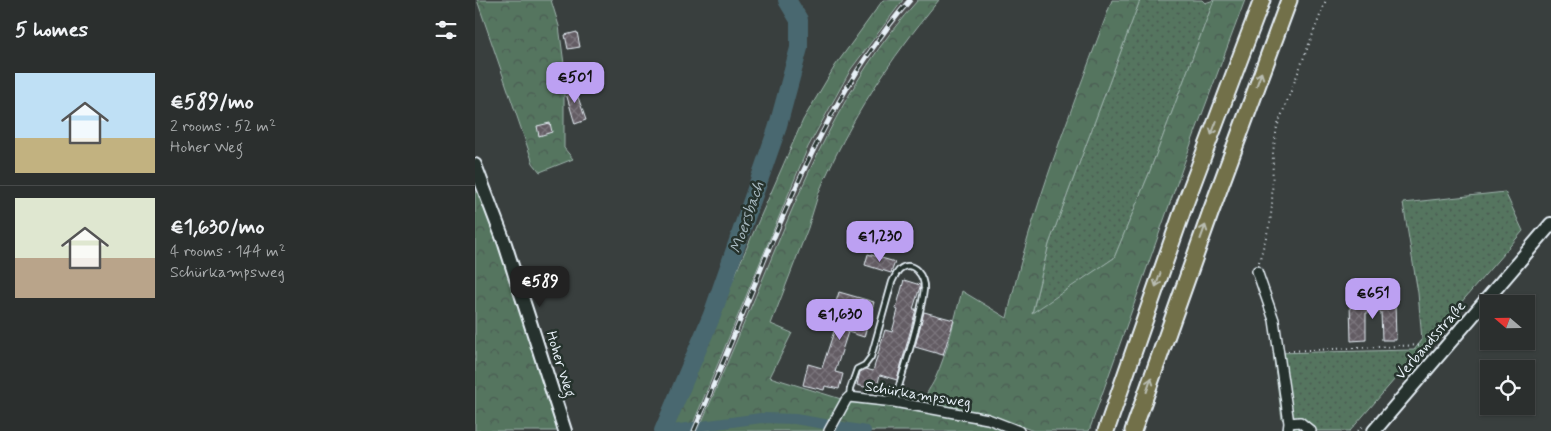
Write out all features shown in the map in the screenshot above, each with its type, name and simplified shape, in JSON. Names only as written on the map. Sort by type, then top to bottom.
[{"type":"highway","points":[[1106,431],[1185,204],[1262,0]]},
{"type":"highway","points":[[1133,431],[1289,0]]},
{"type":"main road","name":"Hoher Weg","points":[[475,165],[481,193],[508,253],[565,431]]},
{"type":"main road","name":"Verbandsstraße","points":[[1374,431],[1551,224]]},
{"type":"street","points":[[1257,271],[1274,320],[1288,427],[1300,422],[1311,431]]},
{"type":"street","name":"Schürkampsweg","points":[[829,430],[849,397],[894,402],[988,419],[1019,431]]},
{"type":"lane","points":[[849,397],[857,369],[871,357],[896,273],[901,268],[909,267],[915,268],[921,274],[924,288],[915,330],[894,402]]},
{"type":"path","points":[[1257,271],[1270,223],[1273,152],[1277,127],[1326,0]]},
{"type":"path","points":[[1279,351],[1422,346],[1431,348],[1439,354]]},
{"type":"shaded area","points":[[903,0],[918,0],[883,43],[830,128],[805,180],[712,399],[704,399],[808,147],[851,69]]},
{"type":"green space","points":[[477,0],[551,0],[559,26],[564,64],[564,148],[573,159],[540,172],[533,163]]},
{"type":"green space","points":[[883,0],[903,0],[851,69],[808,147],[690,431],[671,431],[740,263],[803,120],[835,66]]},
{"type":"green space","points":[[918,0],[939,0],[887,68],[844,140],[819,192],[808,228],[771,324],[792,333],[770,377],[841,399],[825,431],[698,431],[791,212],[826,137],[867,65]]},
{"type":"green space","points":[[1112,0],[1140,0],[1049,244],[1032,313],[1114,258],[1148,176],[1214,0],[1245,0],[1192,141],[1089,431],[1034,431],[989,415],[924,403],[944,358],[962,291],[1007,318],[1028,237],[1041,197]]},
{"type":"green space","points":[[1140,0],[1202,0],[1205,3],[1214,0],[1148,176],[1114,258],[1032,314],[1049,244]]},
{"type":"green space","points":[[475,192],[486,195],[565,431],[475,431]]},
{"type":"green space","points":[[1505,192],[1523,231],[1350,431],[1296,431],[1282,419],[1273,353],[1414,350],[1422,340],[1418,293],[1403,203]]},
{"type":"green space","points":[[849,402],[900,407],[988,422],[1010,431],[834,431]]},
{"type":"building","points":[[577,32],[580,47],[568,49],[565,35]]},
{"type":"building","points":[[573,83],[586,120],[575,124],[565,90],[567,89],[566,85]]},
{"type":"building","points":[[550,123],[552,132],[539,136],[537,126]]},
{"type":"building","points":[[868,254],[895,262],[891,273],[865,265]]},
{"type":"building","points":[[904,280],[920,285],[920,287],[913,309],[916,309],[897,380],[880,375],[876,390],[857,385],[860,372],[866,369],[873,371],[885,330],[892,332]]},
{"type":"building","points":[[839,292],[874,302],[864,337],[848,332],[835,372],[843,374],[839,389],[825,386],[824,390],[803,385],[808,364],[822,368],[843,304],[836,302]]},
{"type":"building","points":[[1395,302],[1396,340],[1382,340],[1381,312],[1366,313],[1366,340],[1351,341],[1350,303]]},
{"type":"building","points":[[924,312],[954,320],[943,355],[915,347]]},
{"type":"waterway","name":"Moersbach","points":[[663,431],[712,315],[777,129],[799,48],[799,20],[787,0]]},
{"type":"waterway","points":[[665,431],[761,418],[795,419],[866,431]]},
{"type":"railway","points":[[694,431],[769,249],[829,119],[866,57],[910,0]]}]
